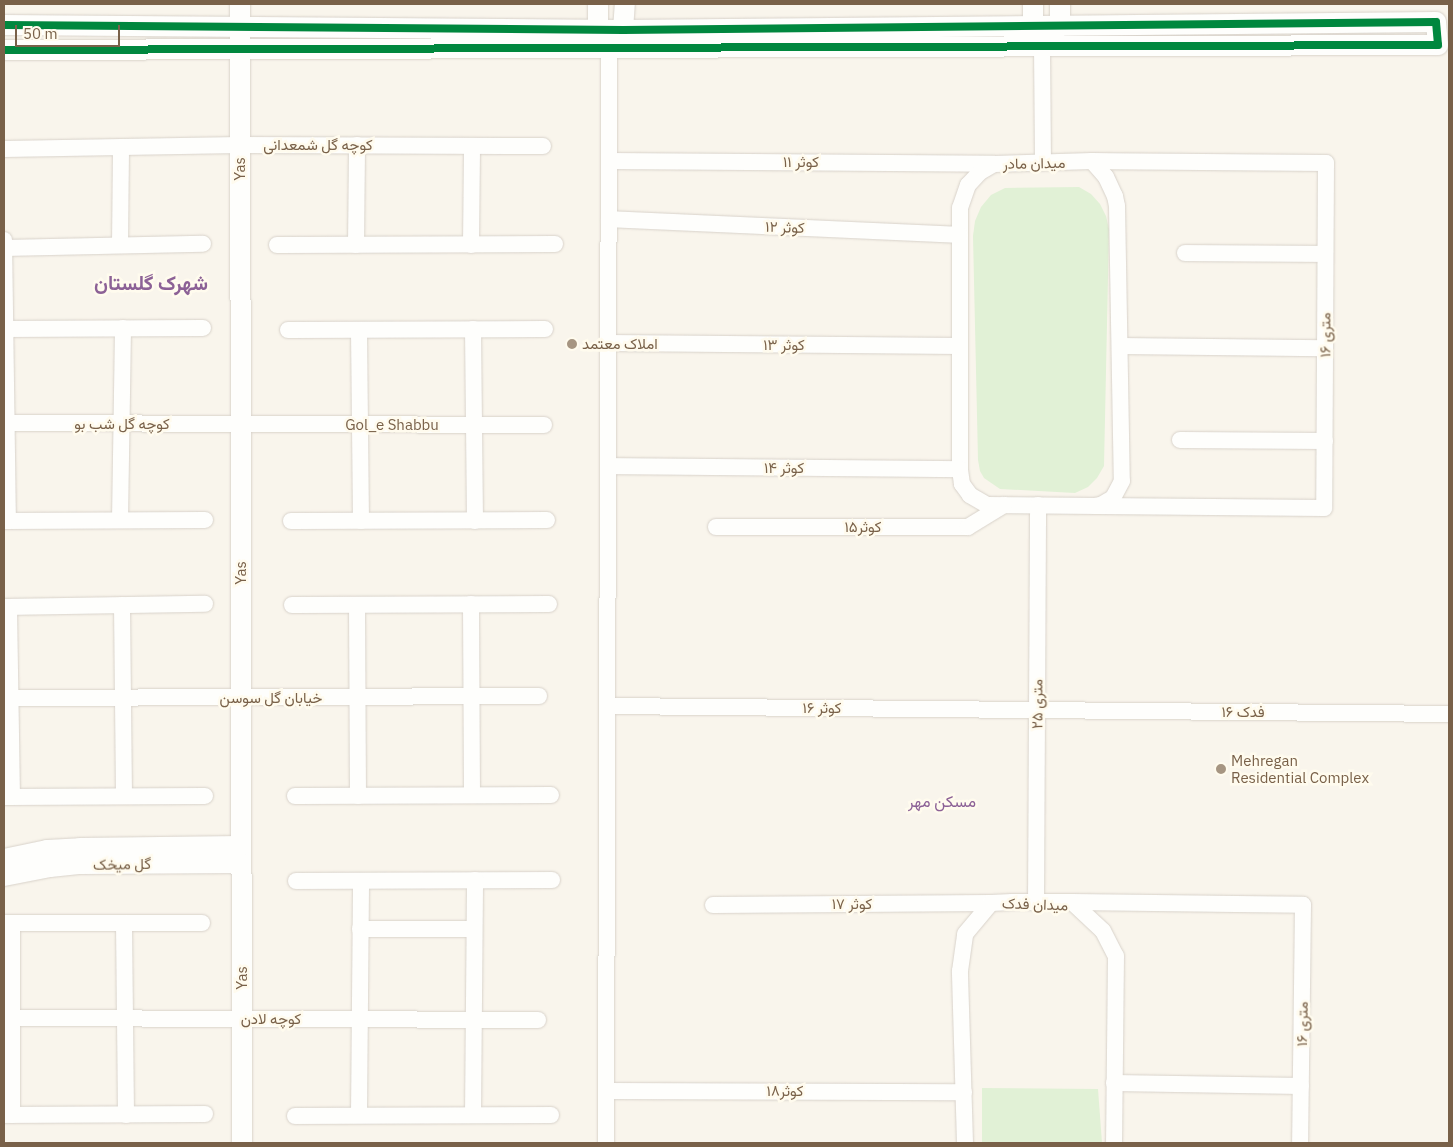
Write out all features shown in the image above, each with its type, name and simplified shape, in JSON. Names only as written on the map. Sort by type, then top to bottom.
[{"type":"street","name":"Yas","points":[[240,4],[242,1143]]},
{"type":"street","points":[[598,4],[598,28],[609,48],[606,1143]]},
{"type":"street","points":[[609,48],[624,30],[624,4]]},
{"type":"street","points":[[1033,4],[1033,26],[1042,47],[1043,162]]},
{"type":"street","points":[[1042,47],[1060,25],[1060,4]]},
{"type":"street","points":[[4,25],[598,28],[624,30],[1436,22],[1438,45],[4,50]]},
{"type":"street","name":"کوچه گل شمعدانی","points":[[4,149],[240,145],[543,146]]},
{"type":"street","points":[[356,245],[357,146]]},
{"type":"street","points":[[471,245],[472,146]]},
{"type":"street","points":[[120,246],[121,147]]},
{"type":"street","name":"کوثر ۱۱","points":[[609,161],[994,164]]},
{"type":"street","points":[[1092,161],[1111,186],[1117,206],[1122,481],[1113,498],[1101,505],[1095,506]]},
{"type":"street","name":"میدان مادر","points":[[1324,508],[987,505],[970,495],[962,484],[960,470],[960,208],[964,192],[974,178],[994,164],[1092,161],[1326,163]]},
{"type":"street","name":"۱۶ متری","points":[[1324,508],[1326,163]]},
{"type":"street","name":"کوثر ۱۲","points":[[609,220],[960,235]]},
{"type":"street","points":[[4,240],[6,521],[205,520]]},
{"type":"street","points":[[4,248],[203,244]]},
{"type":"street","points":[[278,245],[555,244]]},
{"type":"street","points":[[1185,253],[1326,254]]},
{"type":"street","points":[[120,520],[123,328]]},
{"type":"street","points":[[4,329],[203,328]]},
{"type":"street","points":[[473,329],[475,521]]},
{"type":"street","points":[[288,330],[545,329]]},
{"type":"street","points":[[359,330],[361,521]]},
{"type":"street","name":"کوثر ۱۳","points":[[609,343],[960,346]]},
{"type":"street","points":[[1120,346],[1325,348]]},
{"type":"street","name":"کوچه گل شب بو","points":[[6,423],[241,425]]},
{"type":"street","name":"Gol_e Shabbu","points":[[241,425],[544,425]]},
{"type":"street","points":[[1180,440],[1325,441]]},
{"type":"street","name":"کوثر ۱۴","points":[[608,466],[960,470]]},
{"type":"street","name":"کوثر۱۵","points":[[716,527],[968,527],[1004,505]]},
{"type":"street","name":"۲۵ متری","points":[[1036,904],[1038,506]]},
{"type":"street","points":[[291,521],[547,520]]},
{"type":"street","points":[[205,604],[6,607],[8,797],[205,796]]},
{"type":"street","points":[[471,604],[472,795]]},
{"type":"street","points":[[292,605],[549,604]]},
{"type":"street","points":[[122,605],[124,796]]},
{"type":"street","points":[[357,605],[358,796]]},
{"type":"street","name":"خیابان گل سوسن","points":[[7,698],[539,696]]},
{"type":"street","name":"کوثر ۱۶","points":[[607,706],[1037,710]]},
{"type":"street","name":"فدک ۱۶","points":[[1037,710],[1449,714]]},
{"type":"street","points":[[295,796],[551,795]]},
{"type":"street","name":"گل میخک","points":[[4,859],[47,850],[80,848],[242,854]]},
{"type":"street","name":"گل میخک","points":[[4,876],[50,867],[81,864],[242,854]]},
{"type":"street","points":[[359,1115],[361,880]]},
{"type":"street","points":[[473,1115],[475,880]]},
{"type":"street","points":[[296,881],[552,880]]},
{"type":"street","name":"۱۶ متری","points":[[1072,902],[1303,906],[1300,1143]]},
{"type":"street","name":"میدان فدک","points":[[965,1143],[960,971],[965,934],[992,903],[1036,904],[1072,902],[1103,931],[1116,956],[1114,1143]]},
{"type":"street","name":"کوثر ۱۷","points":[[713,905],[992,903]]},
{"type":"street","points":[[202,923],[8,923],[8,1115],[205,1114]]},
{"type":"street","points":[[124,923],[126,1114]]},
{"type":"street","points":[[360,929],[474,929]]},
{"type":"street","name":"کوچه لادن","points":[[7,1018],[538,1020]]},
{"type":"street","points":[[1114,1082],[1301,1086]]},
{"type":"street","name":"کوثر۱۸","points":[[606,1090],[964,1092]]},
{"type":"street","points":[[295,1116],[551,1115]]},
{"type":"green space","points":[[1079,187],[1091,194],[1100,204],[1106,216],[1109,229],[1104,466],[1097,478],[1088,487],[1075,493],[1000,489],[984,478],[980,471],[978,460],[973,236],[975,221],[981,207],[991,195],[1005,188]]},
{"type":"green space","points":[[982,1088],[1098,1089],[1102,1143],[982,1143]]},
{"type":"cycle path","points":[[4,25],[623,30],[1436,22],[1438,45],[4,50]]},
{"type":"place","name":"املاک معتمد","points":[[572,344]]},
{"type":"place","name":"Mehregan Residential Complex","points":[[1221,769]]},
{"type":"district","name":"شهرک گلستان","points":[[151,282]]},
{"type":"district","name":"مسکن مهر","points":[[942,801]]}]
